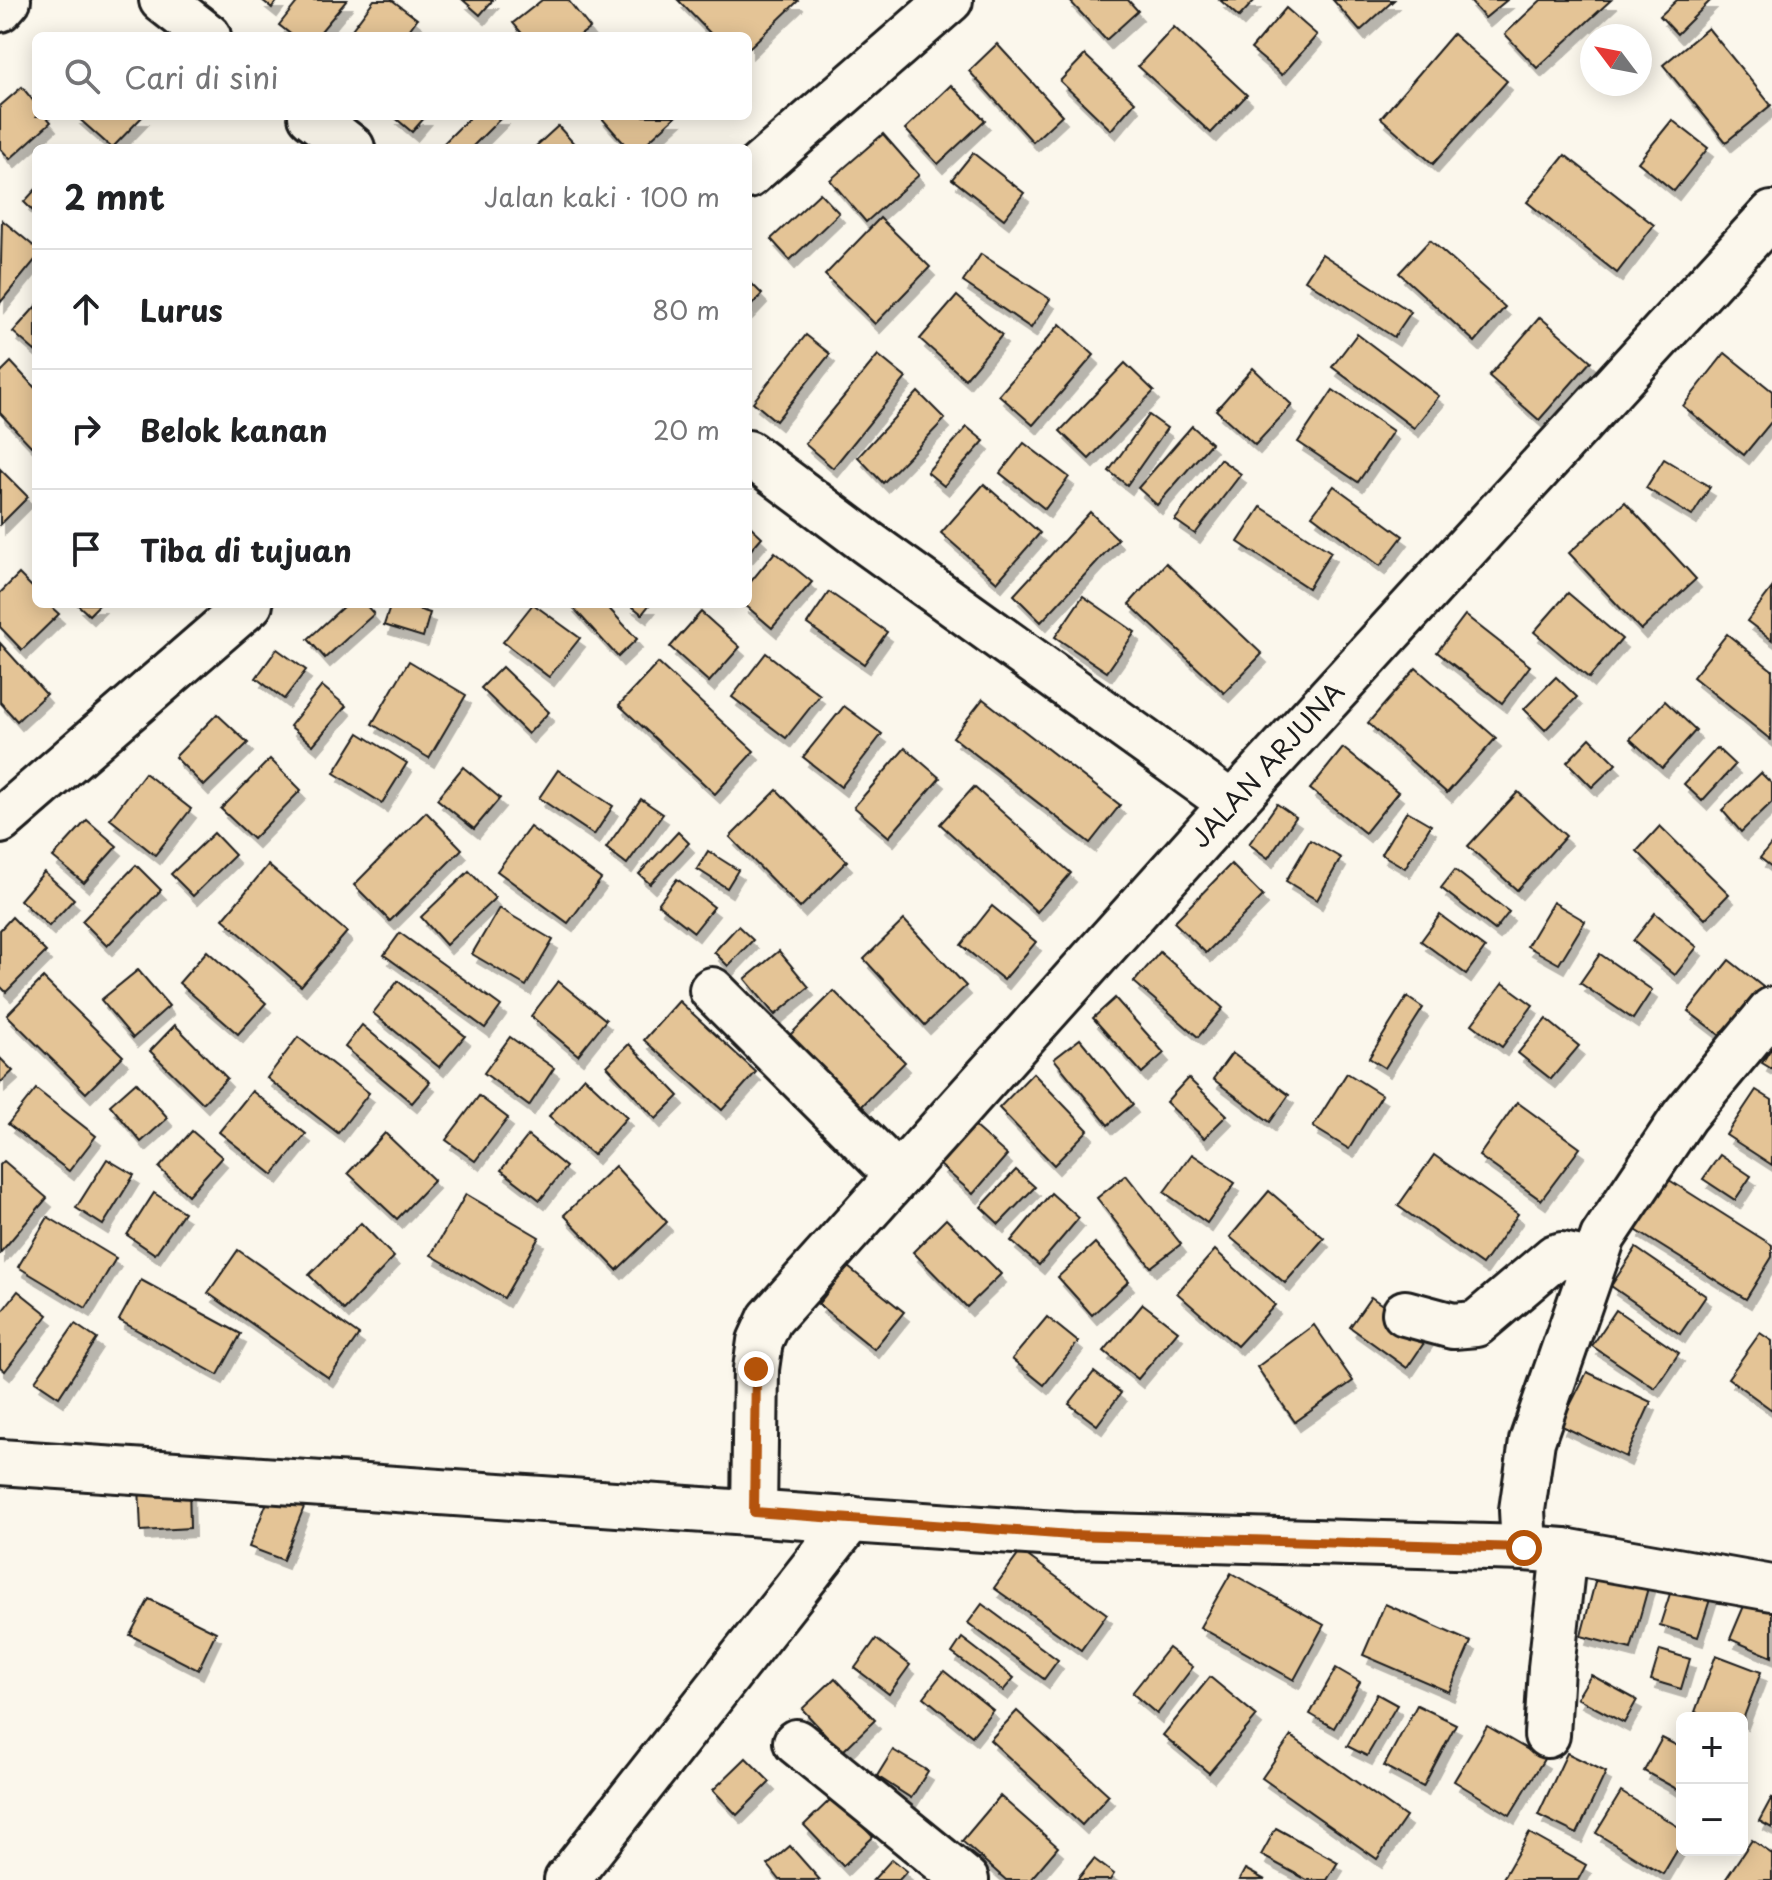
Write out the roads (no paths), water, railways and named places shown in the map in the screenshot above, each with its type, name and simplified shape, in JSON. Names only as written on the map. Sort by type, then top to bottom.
[{"type":"street","points":[[0,9],[8,0]]},
{"type":"street","points":[[162,0],[203,32]]},
{"type":"street","points":[[752,173],[950,0]]},
{"type":"street","points":[[316,120],[347,144]]},
{"type":"street","name":"JALAN ARJUNA","points":[[754,1505],[760,1341],[770,1319],[1232,804],[1765,235]]},
{"type":"street","points":[[752,456],[1232,804]]},
{"type":"street","points":[[0,821],[245,608]]},
{"type":"street","points":[[712,990],[898,1176]]},
{"type":"street","points":[[1547,1735],[1551,1668],[1537,1536],[1532,1441],[1603,1237],[1684,1116],[1772,1010]]},
{"type":"street","points":[[1405,1313],[1453,1326],[1476,1324],[1555,1257],[1562,1255],[1594,1262]]},
{"type":"street","points":[[0,1462],[754,1505],[851,1519],[1071,1535],[1537,1536],[1772,1588]]},
{"type":"street","points":[[567,1880],[851,1519]]},
{"type":"street","points":[[796,1742],[966,1880]]}]
